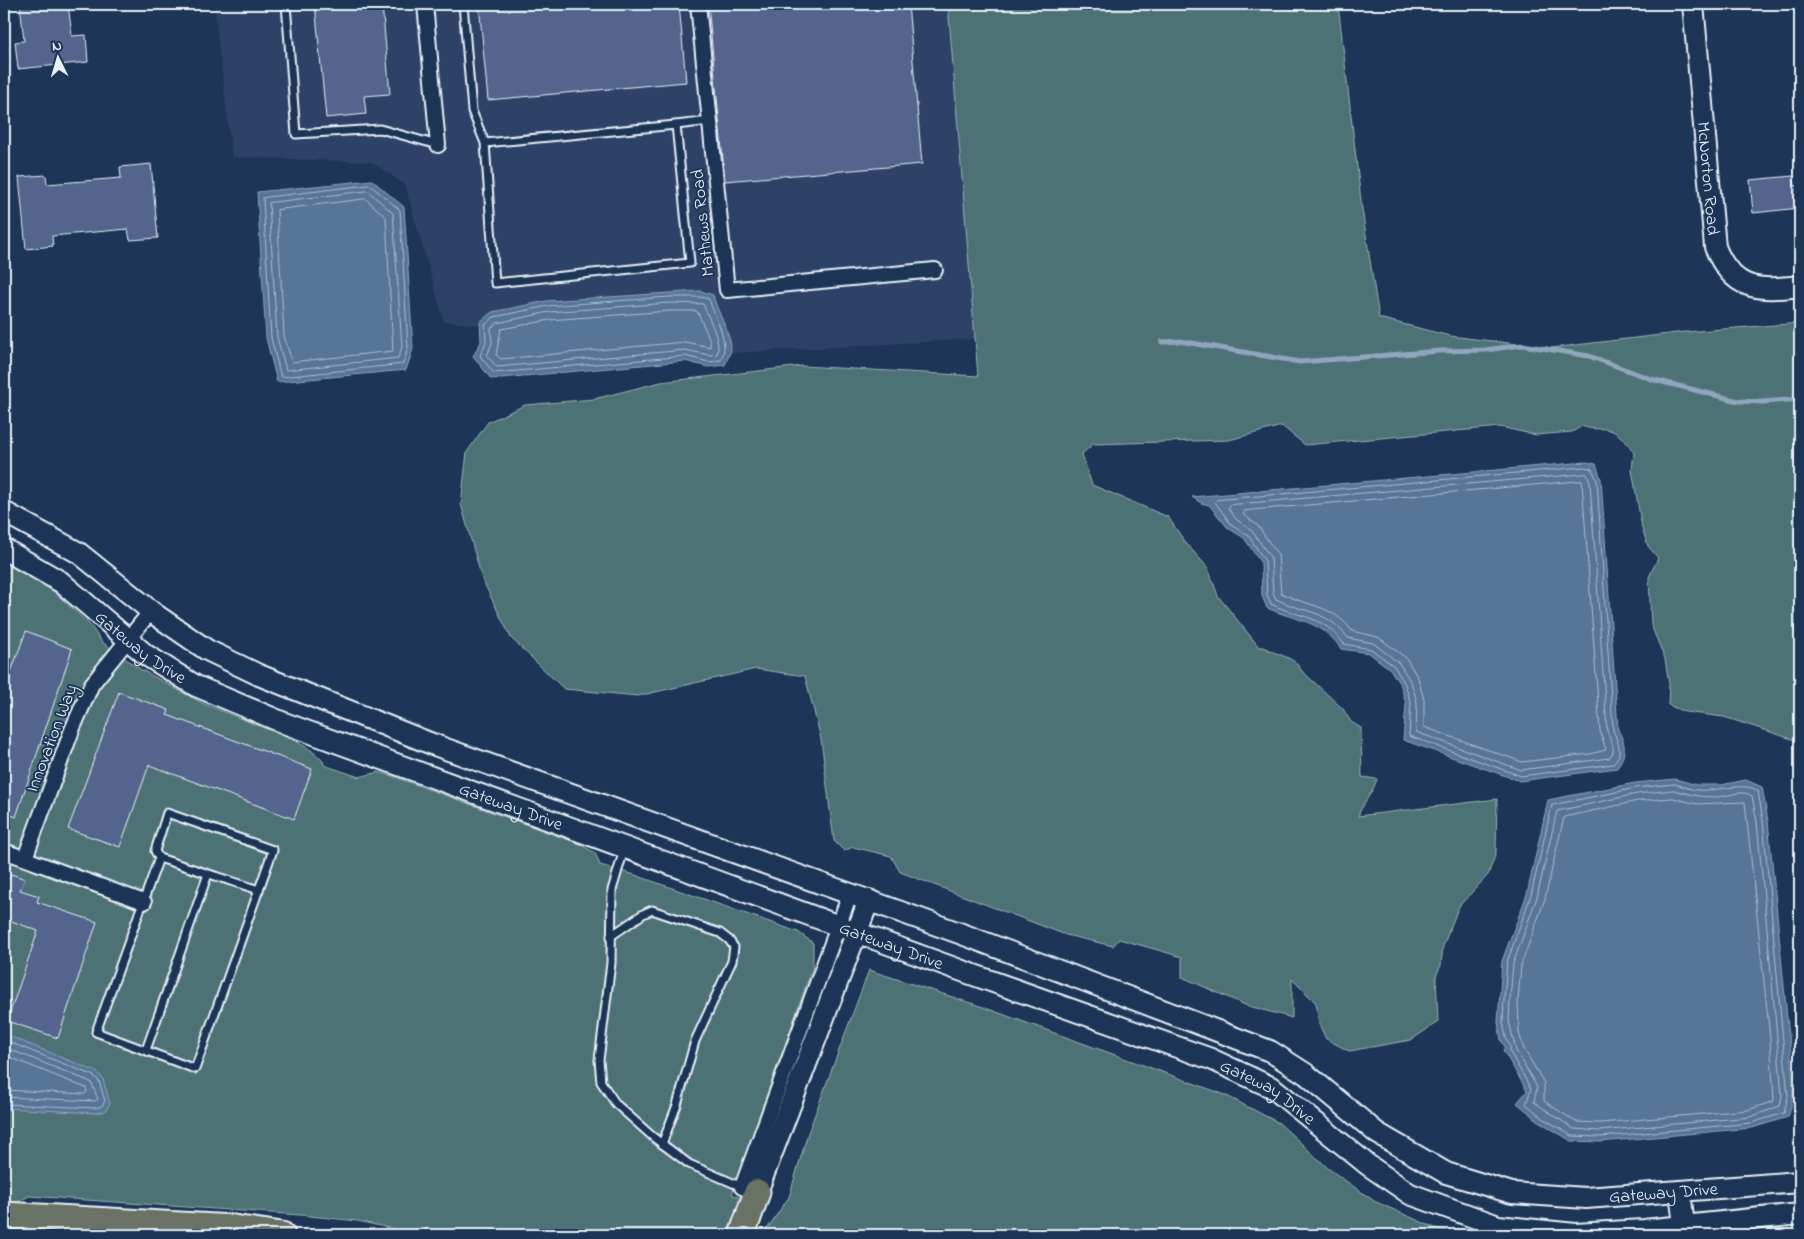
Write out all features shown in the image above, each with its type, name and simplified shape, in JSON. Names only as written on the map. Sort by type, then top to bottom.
[{"type":"highway","points":[[742,1235],[750,1189]]},
{"type":"highway","points":[[4,1215],[232,1228],[282,1235]]},
{"type":"highway","points":[[91,1235],[232,1228]]},
{"type":"street","points":[[425,4],[438,146]]},
{"type":"street","name":"Mathews Road","points":[[698,4],[727,290],[936,270]]},
{"type":"street","name":"McNorton Road","points":[[1693,4],[1715,247],[1722,265],[1732,277],[1747,285],[1774,289],[1800,286]]},
{"type":"street","name":"Gateway Drive","points":[[4,512],[79,553],[151,611],[207,650],[260,675],[432,744],[869,900],[1206,1025],[1270,1051],[1306,1074],[1377,1133],[1446,1173],[1512,1193],[1586,1198],[1800,1182]]},
{"type":"street","name":"Gateway Drive","points":[[4,549],[61,582],[146,655],[196,686],[284,723],[353,749],[848,930],[1211,1059],[1273,1088],[1368,1166],[1410,1194],[1498,1226],[1575,1234],[1684,1226],[1800,1214]]},
{"type":"street","name":"Innovation Way","points":[[25,858],[72,730],[92,684],[151,611]]},
{"type":"street","points":[[353,749],[366,718]]},
{"type":"street","points":[[4,850],[144,902]]},
{"type":"street","points":[[848,930],[850,894]]},
{"type":"street","points":[[750,1189],[848,930],[869,900]]},
{"type":"street","points":[[1319,1125],[1340,1102]]},
{"type":"street","points":[[1680,1191],[1684,1226]]},
{"type":"lane","points":[[286,4],[296,134],[380,128],[438,146]]},
{"type":"lane","points":[[463,4],[472,111],[485,143],[495,283],[690,263],[676,125]]},
{"type":"lane","points":[[485,143],[710,121]]},
{"type":"lane","points":[[159,858],[96,1032],[195,1069],[259,890],[273,850],[167,812],[155,851],[159,858],[259,890]]},
{"type":"lane","points":[[624,848],[612,890],[612,936],[608,996],[599,1060],[601,1082],[616,1104],[662,1144],[689,1164],[750,1189]]},
{"type":"lane","points":[[146,1050],[208,874]]},
{"type":"lane","points":[[612,936],[643,914],[652,910],[720,934],[729,940],[734,948],[732,961],[695,1041],[677,1105],[662,1144]]},
{"type":"shaded area","points":[[214,4],[954,4],[988,338],[714,354],[444,321],[405,185],[372,162],[232,157]]},
{"type":"green space","points":[[948,4],[1338,4],[1362,209],[1379,318],[1450,336],[1551,348],[1685,332],[1800,323],[1800,741],[1724,717],[1685,712],[1668,705],[1669,684],[1665,659],[1651,625],[1649,577],[1658,558],[1648,546],[1642,528],[1632,470],[1634,453],[1621,436],[1610,430],[1582,426],[1572,432],[1536,435],[1500,427],[1305,445],[1282,426],[1229,440],[1093,444],[1082,454],[1092,485],[1168,517],[1185,542],[1208,568],[1218,596],[1259,647],[1264,647],[1294,661],[1301,670],[1343,709],[1351,722],[1361,728],[1362,777],[1377,779],[1358,816],[1497,799],[1496,853],[1488,875],[1459,906],[1443,946],[1441,965],[1436,976],[1438,1022],[1411,1040],[1349,1051],[1326,1039],[1319,1024],[1316,1003],[1292,979],[1292,1018],[1245,1005],[1182,977],[1182,957],[1119,939],[1113,946],[1066,935],[900,872],[891,856],[853,847],[844,851],[834,841],[821,739],[805,676],[756,669],[638,696],[564,689],[511,638],[482,579],[461,504],[467,452],[488,422],[525,405],[594,399],[661,382],[802,366],[978,376]]},
{"type":"green space","points":[[4,563],[50,588],[90,625],[102,642],[140,669],[202,703],[296,741],[311,750],[323,761],[324,765],[359,777],[379,772],[392,776],[580,844],[595,853],[600,865],[632,874],[798,932],[813,943],[813,966],[732,1194],[743,1199],[730,1235],[420,1235],[358,1221],[300,1215],[29,1196],[16,1203],[4,1202]]},
{"type":"green space","points":[[869,970],[980,1006],[1223,1094],[1279,1123],[1329,1169],[1374,1201],[1435,1228],[1464,1235],[763,1235],[789,1197],[808,1133]]},
{"type":"water","points":[[372,180],[404,207],[413,349],[406,370],[277,382],[266,338],[257,192]]},
{"type":"water","points":[[701,291],[713,295],[729,337],[731,349],[725,365],[708,367],[685,361],[491,379],[473,356],[481,342],[480,322],[492,312],[547,301]]},
{"type":"water","points":[[1586,462],[1596,464],[1601,479],[1618,730],[1623,740],[1624,754],[1617,768],[1520,781],[1403,740],[1406,704],[1401,686],[1390,669],[1369,653],[1341,649],[1334,639],[1317,627],[1267,608],[1262,596],[1261,563],[1244,538],[1228,528],[1209,505],[1201,503],[1192,497]]},
{"type":"water","points":[[1675,779],[1697,785],[1721,785],[1746,780],[1762,787],[1768,821],[1792,1064],[1793,1093],[1788,1117],[1752,1128],[1600,1142],[1571,1141],[1540,1122],[1517,1103],[1527,1091],[1503,1050],[1505,1047],[1501,1040],[1498,1022],[1502,961],[1527,894],[1548,800],[1635,783]]},
{"type":"water","points":[[4,1034],[97,1072],[103,1079],[110,1104],[105,1111],[97,1113],[4,1108]]},
{"type":"building","points":[[20,4],[68,4],[72,36],[86,35],[88,62],[18,69],[15,42],[24,41]]},
{"type":"building","points":[[315,4],[382,4],[390,94],[364,96],[366,114],[326,118]]},
{"type":"building","points":[[479,4],[679,4],[686,82],[488,100]]},
{"type":"building","points":[[708,4],[908,4],[922,164],[725,181]]},
{"type":"building","points":[[151,164],[158,238],[130,240],[128,229],[52,236],[53,246],[26,249],[19,177],[46,175],[47,184],[121,178],[120,167]]},
{"type":"building","points":[[1793,176],[1795,186],[1800,185],[1800,208],[1753,213],[1750,180]]},
{"type":"building","points":[[26,631],[72,649],[16,817],[4,812],[4,691]]},
{"type":"building","points":[[119,692],[169,710],[167,715],[312,769],[294,819],[149,765],[120,847],[68,829]]},
{"type":"building","points":[[11,874],[25,879],[20,890],[39,896],[37,902],[97,922],[58,1038],[7,1021],[38,931],[4,918],[4,896]]},
{"type":"waterway","points":[[1162,342],[1180,341],[1300,362],[1440,351],[1485,350],[1523,345],[1589,356],[1651,379],[1738,401],[1763,402],[1800,399]]}]
